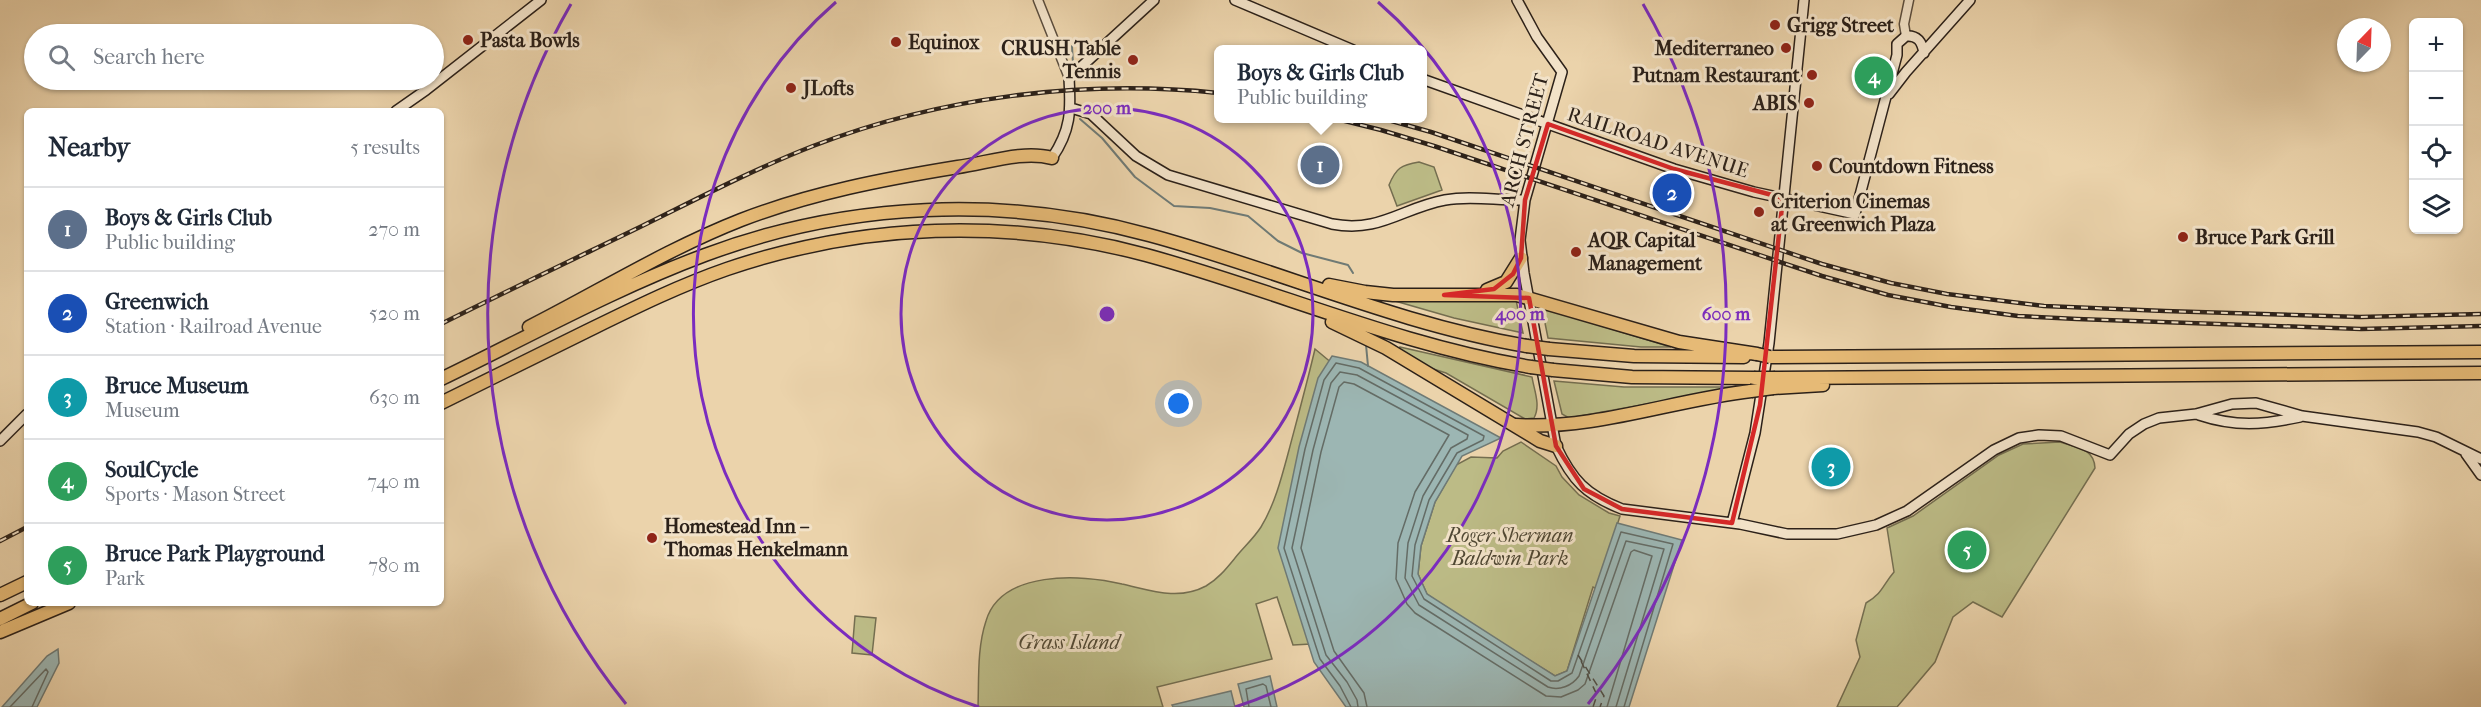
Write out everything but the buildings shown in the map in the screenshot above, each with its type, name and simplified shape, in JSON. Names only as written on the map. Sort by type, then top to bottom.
[{"type":"highway","points":[[444,376],[500,343],[674,250],[774,208],[829,191],[897,177],[1031,155],[1052,158]]},
{"type":"highway","points":[[444,377],[658,274],[752,239],[827,221],[926,210],[1029,212],[1126,229],[1327,288],[1461,332],[1527,346],[1634,357],[1757,355]]},
{"type":"highway","points":[[444,402],[659,296],[727,269],[791,250],[857,238],[923,231],[1016,232],[1123,249],[1242,285],[1325,316],[1434,346],[1553,370],[1632,377],[1754,378],[1774,383],[1933,377],[2481,373]]},
{"type":"highway","points":[[1444,296],[1498,287],[1510,279],[1521,258]]},
{"type":"highway","points":[[531,367],[676,297],[727,269]]},
{"type":"highway","points":[[1327,288],[1379,294],[1444,296],[1511,294],[1679,342],[1774,357],[2481,352]]},
{"type":"highway","points":[[1325,316],[1386,348],[1540,441],[1556,446]]},
{"type":"highway","points":[[1515,425],[1596,420],[1751,391],[1774,383]]},
{"type":"highway","points":[[0,595],[24,583]]},
{"type":"highway","points":[[0,619],[26,606]]},
{"type":"highway","points":[[0,632],[62,606]]},
{"type":"main road","points":[[444,78],[541,0]]},
{"type":"main road","points":[[1052,158],[1065,137],[1071,108],[1069,78],[1154,0]]},
{"type":"main road","points":[[1234,0],[1341,45]]},
{"type":"main road","name":"ARCH STREET","points":[[1517,0],[1537,37],[1560,67],[1562,77],[1525,200],[1520,230],[1521,258],[1556,446],[1565,466],[1580,485],[1609,504],[1642,512],[1732,523],[1799,535],[1837,534],[1868,527],[1907,511],[2010,441],[2028,436],[2061,436],[2110,455],[2124,438],[2144,424],[2172,415],[2196,414]]},
{"type":"main road","points":[[1732,523],[1750,456],[1762,394],[1779,260],[1804,0]]},
{"type":"main road","points":[[1886,99],[1937,36],[1970,0]]},
{"type":"main road","points":[[1886,99],[1898,55],[1898,44],[1906,36],[1917,38],[1937,36]]},
{"type":"main road","points":[[1917,38],[1921,41],[1924,53]]},
{"type":"main road","points":[[1898,55],[1906,62],[1914,64]]},
{"type":"main road","name":"RAILROAD AVENUE","points":[[1427,81],[1674,169],[1855,214],[1886,99]]},
{"type":"main road","points":[[400,108],[426,90]]},
{"type":"main road","points":[[1071,108],[1091,114],[1136,156],[1168,175],[1332,224],[1373,225],[1445,200],[1469,197],[1525,200]]},
{"type":"main road","points":[[2196,414],[2236,404],[2256,403],[2302,416],[2418,432],[2436,437],[2481,459]]},
{"type":"main road","points":[[2196,414],[2235,423],[2260,424],[2302,416]]},
{"type":"main road","points":[[0,441],[24,417]]},
{"type":"main road","points":[[2464,452],[2481,475]]},
{"type":"street","points":[[1038,0],[1069,78]]},
{"type":"street","points":[[1906,36],[1904,24],[1909,0]]},
{"type":"highlighted area","points":[[1548,124],[1674,169],[1783,198],[1760,405],[1732,523],[1622,509],[1584,489],[1556,446],[1529,298],[1444,295],[1494,289],[1513,274],[1521,258],[1525,200]]},
{"type":"green space","points":[[1419,162],[1434,167],[1442,190],[1397,206],[1389,185],[1392,179],[1400,168]]},
{"type":"green space","points":[[1388,299],[1516,300],[1523,333],[1454,318]]},
{"type":"green space","points":[[1542,308],[1671,347],[1641,347],[1548,338]]},
{"type":"green space","points":[[1400,347],[1532,377],[1537,403],[1534,418],[1525,419],[1446,373],[1427,367],[1399,350]]},
{"type":"green space","name":"Grass Island","points":[[1315,349],[1333,364],[1311,644],[1293,645],[1277,597],[1256,604],[1272,659],[1157,687],[1163,707],[978,707],[979,664],[983,631],[994,604],[1008,592],[1025,584],[1044,580],[1086,578],[1174,594],[1206,586],[1222,574],[1258,531],[1278,490]]},
{"type":"green space","points":[[1554,381],[1624,387],[1731,387],[1569,418],[1562,414]]},
{"type":"green space","name":"Roger Sherman Baldwin Park","points":[[1521,442],[1556,466],[1562,477],[1579,495],[1609,513],[1620,516],[1597,589],[1593,587],[1567,671],[1555,676],[1458,616],[1427,594],[1418,574],[1421,546],[1435,502],[1456,465],[1471,457],[1497,458],[1503,451]]},
{"type":"green space","points":[[2060,442],[2088,453],[2092,456],[2095,468],[2002,617],[1973,602],[1953,617],[1935,662],[1897,707],[1837,707],[1860,657],[1856,640],[1866,603],[1879,592],[1894,572],[1887,528],[1913,516],[1999,455],[2023,444]]},
{"type":"green space","points":[[855,616],[876,618],[872,655],[852,653]]},
{"type":"water","points":[[1332,356],[1361,362],[1501,438],[1462,456],[1435,502],[1421,546],[1418,574],[1427,594],[1555,676],[1567,671],[1617,523],[1682,540],[1629,707],[1346,707],[1314,662],[1278,548],[1299,447],[1318,378]]},
{"type":"water","points":[[58,649],[59,663],[37,707],[2,707],[47,656]]},
{"type":"water","points":[[1270,676],[1277,707],[1244,707],[1238,684]]},
{"type":"water","points":[[1231,691],[1235,707],[1173,707],[1172,705]]},
{"type":"waterway","points":[[1072,46],[1073,64]]},
{"type":"waterway","points":[[1080,119],[1102,138],[1135,177],[1174,206],[1210,208],[1248,216],[1278,241],[1302,253],[1348,265],[1353,273]]},
{"type":"waterway","points":[[1366,345],[1368,366]]},
{"type":"ferry route","points":[[1578,655],[1604,696],[1600,707]]},
{"type":"ferry route","points":[[1581,661],[1597,695],[1593,707]]},
{"type":"railway","points":[[444,323],[747,174],[813,146],[861,129],[961,104],[1012,96],[1115,88],[1214,93]]},
{"type":"railway","points":[[1353,123],[1434,146],[1822,276],[1888,295],[1951,307],[2018,316],[2077,319],[2361,329],[2481,326]]},
{"type":"railway","points":[[1399,123],[1822,264],[1891,283],[1947,294],[2044,306],[2165,311],[2360,317],[2481,314]]},
{"type":"railway","points":[[0,541],[24,529]]},
{"type":"place","name":"Grigg Street","points":[[1775,25]]},
{"type":"place","name":"Pasta Bowls","points":[[468,40]]},
{"type":"place","name":"Equinox","points":[[896,42]]},
{"type":"place","name":"Mediterraneo","points":[[1786,48]]},
{"type":"place","name":"CRUSH Table Tennis","points":[[1133,60]]},
{"type":"place","name":"Putnam Restaurant","points":[[1812,75]]},
{"type":"place","name":"SoulCycle","points":[[1874,76]]},
{"type":"place","name":"JLofts","points":[[791,88]]},
{"type":"place","name":"ABIS","points":[[1809,103]]},
{"type":"place","name":"Boys & Girls Club","points":[[1320,165]]},
{"type":"place","name":"Countdown Fitness","points":[[1817,166]]},
{"type":"place","name":"Greenwich","points":[[1672,193]]},
{"type":"place","name":"Criterion Cinemas at Greenwich Plaza","points":[[1759,212]]},
{"type":"place","name":"Bruce Park Grill","points":[[2183,237]]},
{"type":"place","name":"AQR Capital Management","points":[[1576,252]]},
{"type":"place","name":"Bruce Museum","points":[[1831,467]]},
{"type":"place","name":"Homestead Inn – Thomas Henkelmann","points":[[652,538]]},
{"type":"place","name":"Bruce Park Playground","points":[[1967,550]]}]
